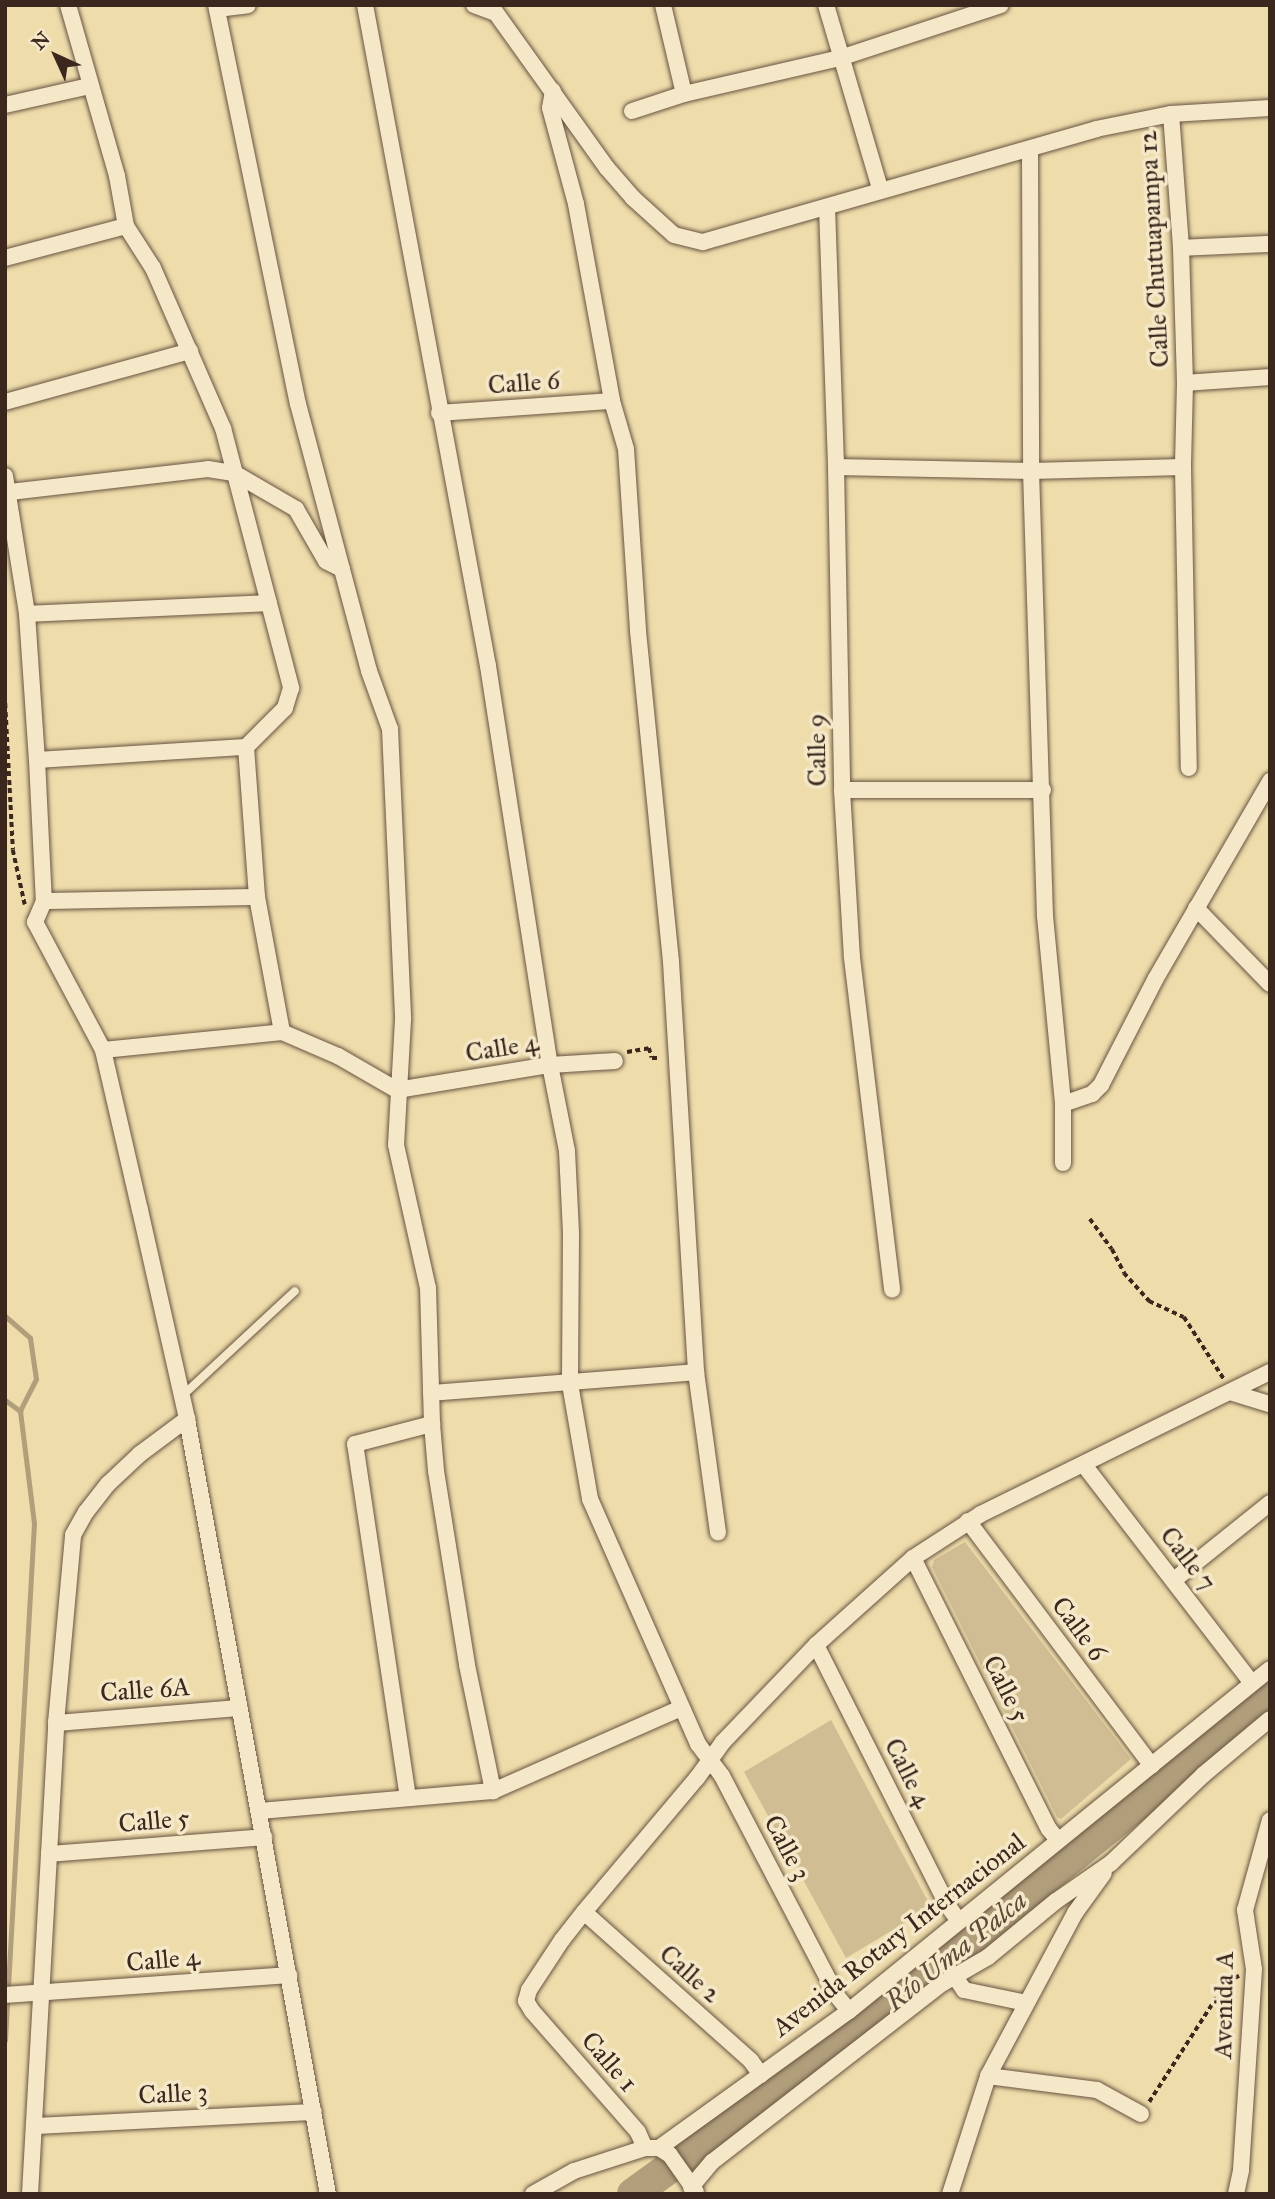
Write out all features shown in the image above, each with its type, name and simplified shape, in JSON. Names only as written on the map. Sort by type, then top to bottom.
[{"type":"street","points":[[37,760],[246,747],[285,708],[291,688],[223,428],[153,268],[126,226],[117,176],[89,86],[68,5]]},
{"type":"street","points":[[248,5],[217,7],[298,404],[369,671],[390,729],[403,1020],[396,1145],[428,1288],[432,1424],[467,1665],[493,1791]]},
{"type":"street","name":"Calle 3","points":[[365,5],[488,666],[550,1065],[568,1151],[571,1234],[570,1384],[590,1499],[698,1744],[722,1776],[837,1996],[849,2011]]},
{"type":"street","points":[[474,5],[496,13],[607,167],[633,198],[674,235],[703,242],[1096,129],[1171,114],[1270,108]]},
{"type":"street","points":[[663,5],[684,94]]},
{"type":"street","points":[[827,5],[840,58],[880,189]]},
{"type":"street","points":[[632,111],[684,94],[840,58],[1001,5]]},
{"type":"street","points":[[5,105],[89,86]]},
{"type":"street","points":[[552,91],[550,108],[576,204],[612,401],[626,449],[638,631],[671,962],[696,1372],[718,1532]]},
{"type":"street","name":"Calle Chutuapampa 12","points":[[1171,114],[1181,248],[1185,383],[1183,467],[1189,768]]},
{"type":"street","points":[[1030,149],[1031,471],[1045,916],[1063,1104],[1063,1163]]},
{"type":"street","name":"Calle 9","points":[[827,207],[836,467],[842,790],[852,958],[892,1290]]},
{"type":"street","points":[[5,258],[126,226]]},
{"type":"street","points":[[1181,248],[1270,244]]},
{"type":"street","points":[[5,402],[190,351]]},
{"type":"street","points":[[1185,383],[1270,377]]},
{"type":"street","name":"Calle 6","points":[[439,413],[612,401]]},
{"type":"street","points":[[836,467],[1031,471],[1183,467]]},
{"type":"street","points":[[9,492],[208,470],[234,473],[296,509],[327,561],[342,569]]},
{"type":"street","points":[[5,476],[27,614],[37,760],[44,901],[35,922],[103,1050],[187,1419],[328,2194]]},
{"type":"street","points":[[27,614],[269,603]]},
{"type":"street","points":[[246,747],[257,897],[282,1032]]},
{"type":"street","points":[[1063,1104],[1092,1094],[1101,1085],[1156,978],[1270,781]]},
{"type":"street","points":[[842,790],[1043,790]]},
{"type":"street","points":[[44,901],[257,897]]},
{"type":"street","points":[[1196,908],[1270,984]]},
{"type":"street","points":[[103,1050],[282,1032],[338,1056],[397,1090]]},
{"type":"street","name":"Calle 4","points":[[397,1090],[550,1065],[615,1061]]},
{"type":"street","points":[[431,1394],[696,1372]]},
{"type":"street","points":[[584,1913],[723,1742],[816,1645],[913,1558],[968,1521],[1270,1372]]},
{"type":"street","points":[[1233,1392],[1270,1404]]},
{"type":"street","points":[[30,2194],[56,1723],[73,1535],[86,1512],[108,1484],[141,1454],[187,1419]]},
{"type":"street","points":[[408,1797],[355,1444],[432,1424]]},
{"type":"street","name":"Calle 7","points":[[1084,1465],[1252,1683]]},
{"type":"street","points":[[1174,1580],[1270,1503]]},
{"type":"street","name":"Calle 6","points":[[968,1521],[1152,1766]]},
{"type":"street","name":"Calle 5","points":[[913,1558],[1049,1829],[1058,1840]]},
{"type":"street","name":"Calle 4","points":[[816,1645],[948,1906],[959,1921]]},
{"type":"street","name":"Avenida Rotary Internacional","points":[[533,2194],[573,2171],[658,2150],[849,2011],[1270,1669]]},
{"type":"street","name":"Calle 6A","points":[[56,1723],[239,1708]]},
{"type":"street","points":[[259,1811],[493,1791],[681,1708]]},
{"type":"street","points":[[694,2190],[712,2162],[943,1983],[988,1957],[1056,1901],[1111,1863],[1203,1775],[1270,1719]]},
{"type":"street","name":"Avenida A","points":[[1236,2194],[1241,2170],[1254,1969],[1245,1910],[1270,1820]]},
{"type":"street","name":"Calle 5","points":[[49,1854],[264,1837]]},
{"type":"street","points":[[950,2194],[988,2077],[1075,1913],[1111,1863]]},
{"type":"street","name":"Calle 1","points":[[584,1913],[529,1990],[526,2001],[638,2132],[681,2170],[694,2190]]},
{"type":"street","name":"Calle 2","points":[[584,1913],[751,2061],[761,2075]]},
{"type":"street","name":"Calle 4","points":[[12,1996],[289,1975]]},
{"type":"street","points":[[955,1977],[964,1990],[1026,2003]]},
{"type":"street","points":[[988,2077],[1097,2090],[1141,2114]]},
{"type":"street","name":"Calle 3","points":[[34,2126],[314,2112]]},
{"type":"lane","points":[[182,1396],[295,1291]]},
{"type":"path","points":[[5,695],[13,850],[21,900],[35,922]]},
{"type":"path","points":[[5,850],[13,850]]},
{"type":"path","points":[[615,1061],[623,1061],[621,1053],[649,1048],[652,1058],[678,1059]]},
{"type":"path","points":[[1090,1219],[1124,1273],[1149,1301],[1184,1317],[1233,1392]]},
{"type":"path","points":[[1141,2114],[1227,1981],[1254,1969]]},
{"type":"shaded area","points":[[965,1542],[1131,1759],[1061,1819],[1057,1817],[932,1567],[934,1560]]},
{"type":"shaded area","points":[[831,1720],[931,1907],[846,1958],[744,1772]]},
{"type":"waterway","points":[[5,1316],[30,1338],[36,1379],[20,1411],[34,1523],[5,2040]]},
{"type":"waterway","points":[[5,1400],[20,1411]]},
{"type":"waterway","name":"Río Uma Palca","points":[[633,2194],[854,2034],[1270,1697]]}]
